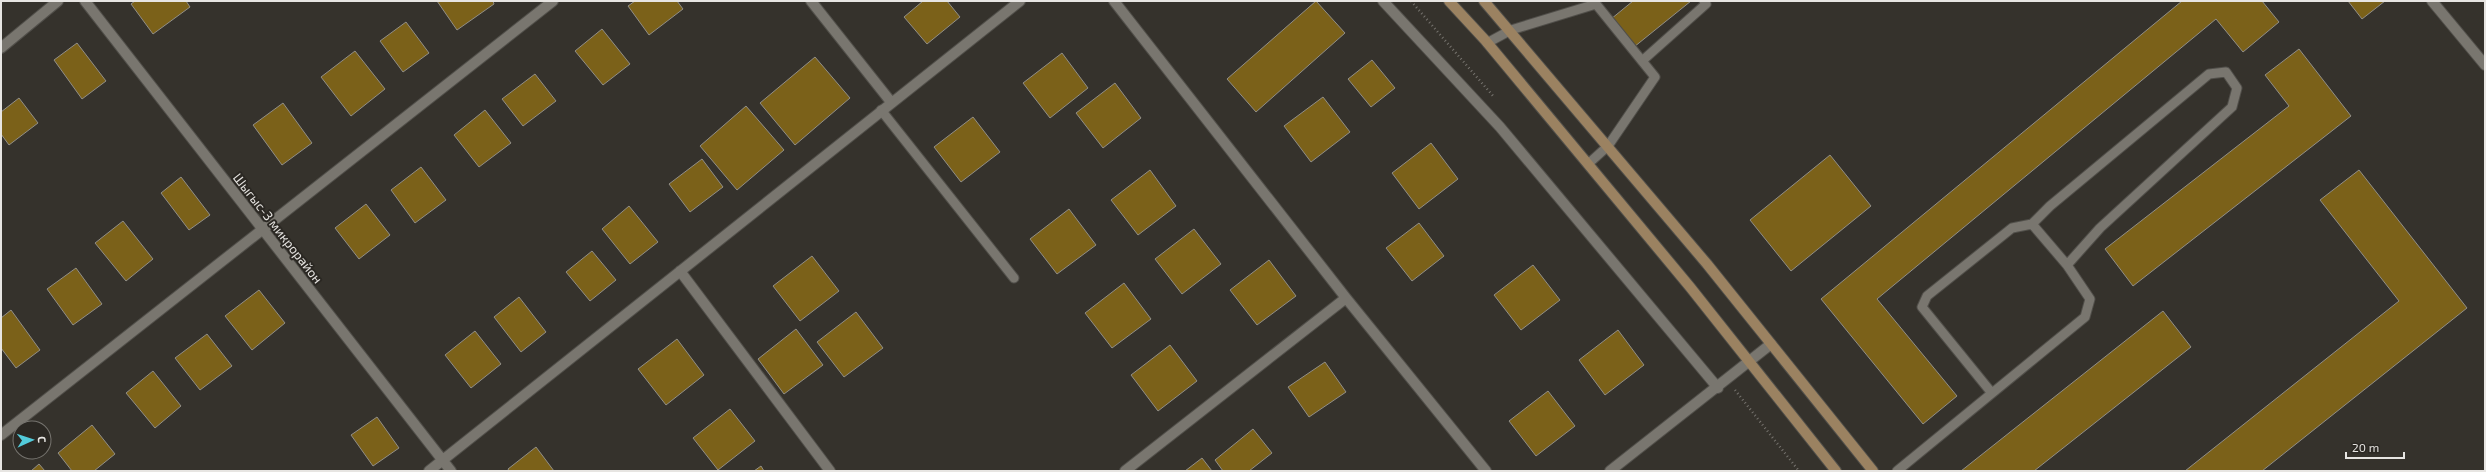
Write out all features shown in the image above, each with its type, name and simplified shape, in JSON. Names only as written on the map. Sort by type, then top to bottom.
[{"type":"main road","points":[[1449,1],[1487,43],[1588,164],[1749,361],[1836,471]]},
{"type":"main road","points":[[1484,1],[1511,30],[1608,146],[1771,344],[1872,471]]},
{"type":"street","points":[[1,48],[58,1]]},
{"type":"street","name":"Шыгыс-3 микрорайон","points":[[85,1],[451,471]]},
{"type":"street","points":[[1,435],[262,228],[553,1]]},
{"type":"street","points":[[811,1],[891,102]]},
{"type":"street","points":[[429,471],[891,102],[1020,1]]},
{"type":"street","points":[[1114,1],[1346,298],[1486,471]]},
{"type":"street","points":[[1383,1],[1500,127],[1718,388]]},
{"type":"street","points":[[2432,1],[2485,65]]},
{"type":"street","points":[[680,271],[830,471]]},
{"type":"street","points":[[1125,471],[1346,298]]},
{"type":"street","points":[[1610,471],[1718,388],[1771,344]]},
{"type":"lane","points":[[1642,61],[1706,4],[1704,1]]},
{"type":"lane","points":[[1487,43],[1511,30],[1598,3],[1655,77],[1608,146],[1588,164]]},
{"type":"lane","points":[[1991,392],[1922,307],[1927,296],[2012,228],[2032,224],[2050,206],[2210,74],[2226,72],[2237,88],[2232,107],[2100,228],[2068,265]]},
{"type":"lane","points":[[881,110],[1014,278]]},
{"type":"lane","points":[[1897,471],[2085,316],[2090,299],[2068,265],[2032,224]]},
{"type":"building","points":[[135,1],[186,1],[190,7],[153,34],[131,4]]},
{"type":"building","points":[[437,1],[493,1],[494,4],[457,30]]},
{"type":"building","points":[[635,1],[677,1],[683,9],[649,35],[628,6]]},
{"type":"building","points":[[923,1],[947,1],[960,17],[927,44],[904,17]]},
{"type":"building","points":[[1316,1],[1345,33],[1256,112],[1227,79]]},
{"type":"building","points":[[1633,1],[1691,1],[1634,47],[1611,19]]},
{"type":"building","points":[[2182,1],[2262,1],[2279,22],[2243,52],[2216,19],[1877,299],[1957,396],[1923,424],[1821,299]]},
{"type":"building","points":[[2348,1],[2385,1],[2362,19]]},
{"type":"building","points":[[406,22],[429,53],[403,72],[380,41]]},
{"type":"building","points":[[602,29],[630,64],[603,85],[575,51]]},
{"type":"building","points":[[77,43],[106,81],[82,99],[54,60]]},
{"type":"building","points":[[2299,49],[2351,116],[2133,286],[2105,249],[2289,106],[2265,75]]},
{"type":"building","points":[[355,51],[385,89],[351,116],[321,77]]},
{"type":"building","points":[[1062,53],[1088,88],[1050,118],[1023,83]]},
{"type":"building","points":[[815,57],[850,98],[795,145],[760,103]]},
{"type":"building","points":[[1372,60],[1395,88],[1371,107],[1348,79]]},
{"type":"building","points":[[535,74],[556,101],[523,126],[502,99]]},
{"type":"building","points":[[1115,83],[1141,118],[1103,148],[1076,113]]},
{"type":"building","points":[[1323,97],[1350,132],[1311,162],[1284,126]]},
{"type":"building","points":[[19,98],[38,123],[9,145],[1,134],[1,112]]},
{"type":"building","points":[[283,103],[312,143],[282,165],[253,125]]},
{"type":"building","points":[[746,106],[784,150],[737,190],[700,146]]},
{"type":"building","points":[[485,110],[511,143],[479,167],[454,135]]},
{"type":"building","points":[[973,117],[1000,152],[961,182],[934,147]]},
{"type":"building","points":[[1431,143],[1458,179],[1419,209],[1392,173]]},
{"type":"building","points":[[1830,155],[1871,206],[1791,271],[1750,220]]},
{"type":"building","points":[[702,159],[723,187],[690,212],[669,184]]},
{"type":"building","points":[[421,167],[446,200],[415,223],[391,190]]},
{"type":"building","points":[[1150,170],[1176,206],[1138,235],[1111,200]]},
{"type":"building","points":[[2359,170],[2467,308],[2262,471],[2185,471],[2399,301],[2320,200]]},
{"type":"building","points":[[181,177],[210,215],[189,230],[161,193]]},
{"type":"building","points":[[366,204],[390,235],[359,259],[335,228]]},
{"type":"building","points":[[629,206],[658,242],[630,264],[602,229]]},
{"type":"building","points":[[1069,209],[1096,245],[1057,274],[1030,239]]},
{"type":"building","points":[[123,221],[153,259],[126,281],[95,243]]},
{"type":"building","points":[[1419,223],[1444,256],[1412,281],[1386,248]]},
{"type":"building","points":[[1194,229],[1221,264],[1182,294],[1155,259]]},
{"type":"building","points":[[592,251],[616,280],[590,301],[566,272]]},
{"type":"building","points":[[812,256],[839,291],[800,321],[773,286]]},
{"type":"building","points":[[1269,260],[1296,296],[1257,325],[1230,290]]},
{"type":"building","points":[[1533,265],[1560,300],[1521,330],[1494,295]]},
{"type":"building","points":[[76,268],[102,304],[73,325],[47,289]]},
{"type":"building","points":[[1124,283],[1151,319],[1112,348],[1085,313]]},
{"type":"building","points":[[259,290],[285,323],[252,350],[225,316]]},
{"type":"building","points":[[519,297],[546,332],[521,352],[494,317]]},
{"type":"building","points":[[11,310],[40,350],[16,368],[1,348],[1,318]]},
{"type":"building","points":[[2163,311],[2191,347],[2034,471],[1961,471]]},
{"type":"building","points":[[856,312],[883,348],[844,377],[817,342]]},
{"type":"building","points":[[796,329],[823,365],[784,394],[758,359]]},
{"type":"building","points":[[1618,330],[1644,365],[1605,395],[1579,360]]},
{"type":"building","points":[[475,331],[501,364],[471,388],[445,355]]},
{"type":"building","points":[[207,334],[232,366],[200,390],[175,358]]},
{"type":"building","points":[[677,339],[704,375],[666,405],[638,369]]},
{"type":"building","points":[[1170,345],[1197,381],[1158,411],[1131,375]]},
{"type":"building","points":[[1325,362],[1346,392],[1309,417],[1288,387]]},
{"type":"building","points":[[153,371],[181,406],[155,428],[126,393]]},
{"type":"building","points":[[1548,391],[1575,426],[1536,456],[1509,421]]},
{"type":"building","points":[[730,409],[755,441],[718,470],[693,438]]},
{"type":"building","points":[[377,417],[399,448],[373,466],[351,435]]},
{"type":"building","points":[[92,425],[115,454],[94,471],[72,471],[58,453]]},
{"type":"building","points":[[1253,429],[1272,453],[1249,471],[1223,471],[1215,460]]},
{"type":"building","points":[[536,447],[554,471],[509,471],[508,469]]},
{"type":"building","points":[[1202,458],[1212,471],[1185,471]]},
{"type":"building","points":[[39,464],[45,471],[31,471]]},
{"type":"building","points":[[761,466],[764,471],[754,471]]}]
